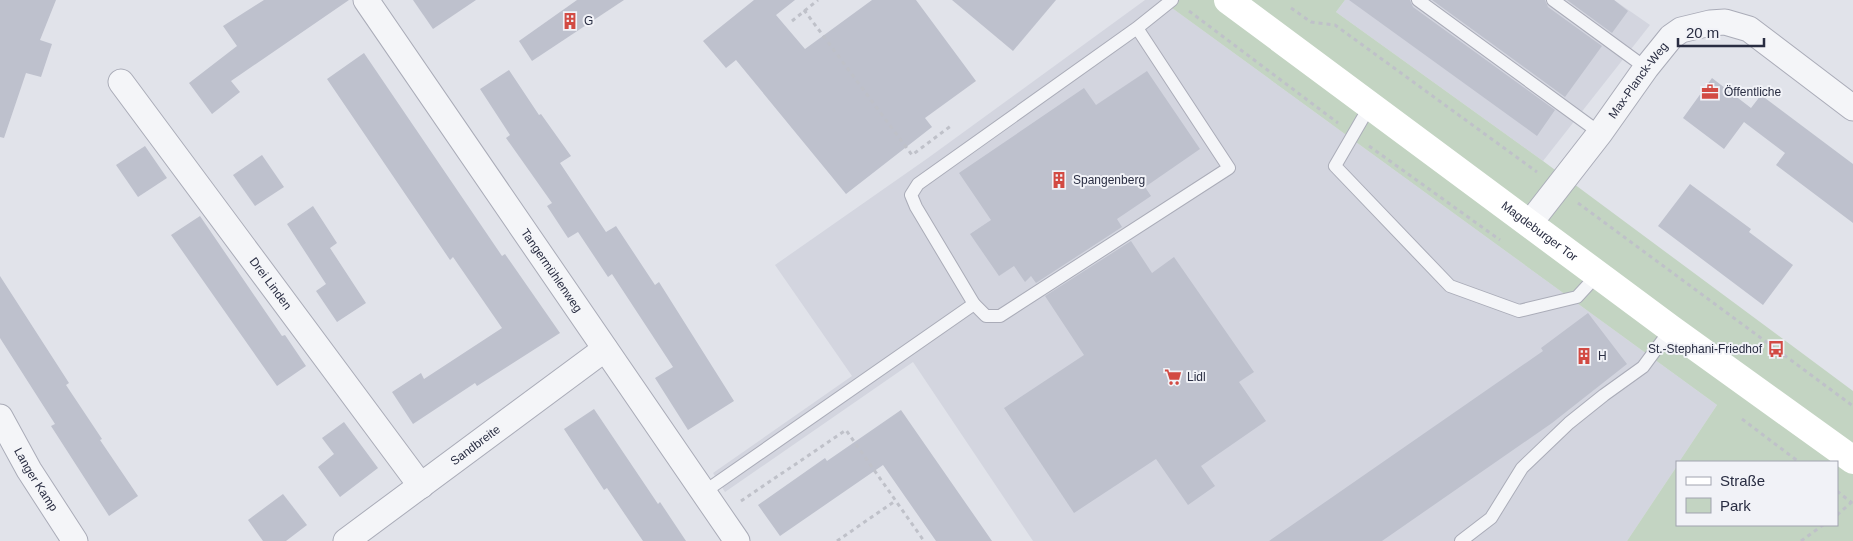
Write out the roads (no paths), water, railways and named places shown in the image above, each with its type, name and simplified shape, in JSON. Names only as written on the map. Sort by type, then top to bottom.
[{"type":"main road","name":"Magdeburger Tor","points":[[1228,0],[1371,104],[1671,328],[1853,460]]},
{"type":"street","name":"Tangermühlenweg","points":[[366,0],[737,541]]},
{"type":"street","name":"Max-Planck-Weg","points":[[1530,223],[1600,133],[1646,68],[1671,37],[1681,30],[1710,23],[1737,24],[1774,47],[1853,108]]},
{"type":"street","name":"Drei Linden","points":[[121,82],[421,486]]},
{"type":"street","name":"Sandbreite","points":[[346,541],[605,349]]},
{"type":"street","name":"Langer Kamp","points":[[0,417],[29,470],[75,541]]},
{"type":"lane","points":[[1137,28],[1229,168],[1000,316],[986,316],[974,304],[916,207],[911,195],[918,184],[1137,28],[1172,0]]},
{"type":"lane","points":[[1418,0],[1600,133]]},
{"type":"lane","points":[[1553,0],[1646,68]]},
{"type":"lane","points":[[1371,104],[1335,166],[1450,286],[1519,311],[1577,297],[1598,274]]},
{"type":"lane","points":[[704,492],[974,304]]},
{"type":"lane","points":[[1461,541],[1491,518],[1522,468],[1569,423],[1604,395],[1643,368],[1671,328]]},
{"type":"place","name":"G","points":[[570,21]]},
{"type":"place","name":"Öffentliche","points":[[1710,92]]},
{"type":"place","name":"Spangenberg","points":[[1059,180]]},
{"type":"place","name":"St.-Stephani-Friedhof","points":[[1776,349]]},
{"type":"place","name":"H","points":[[1584,356]]},
{"type":"place","name":"Lidl","points":[[1173,377]]}]
